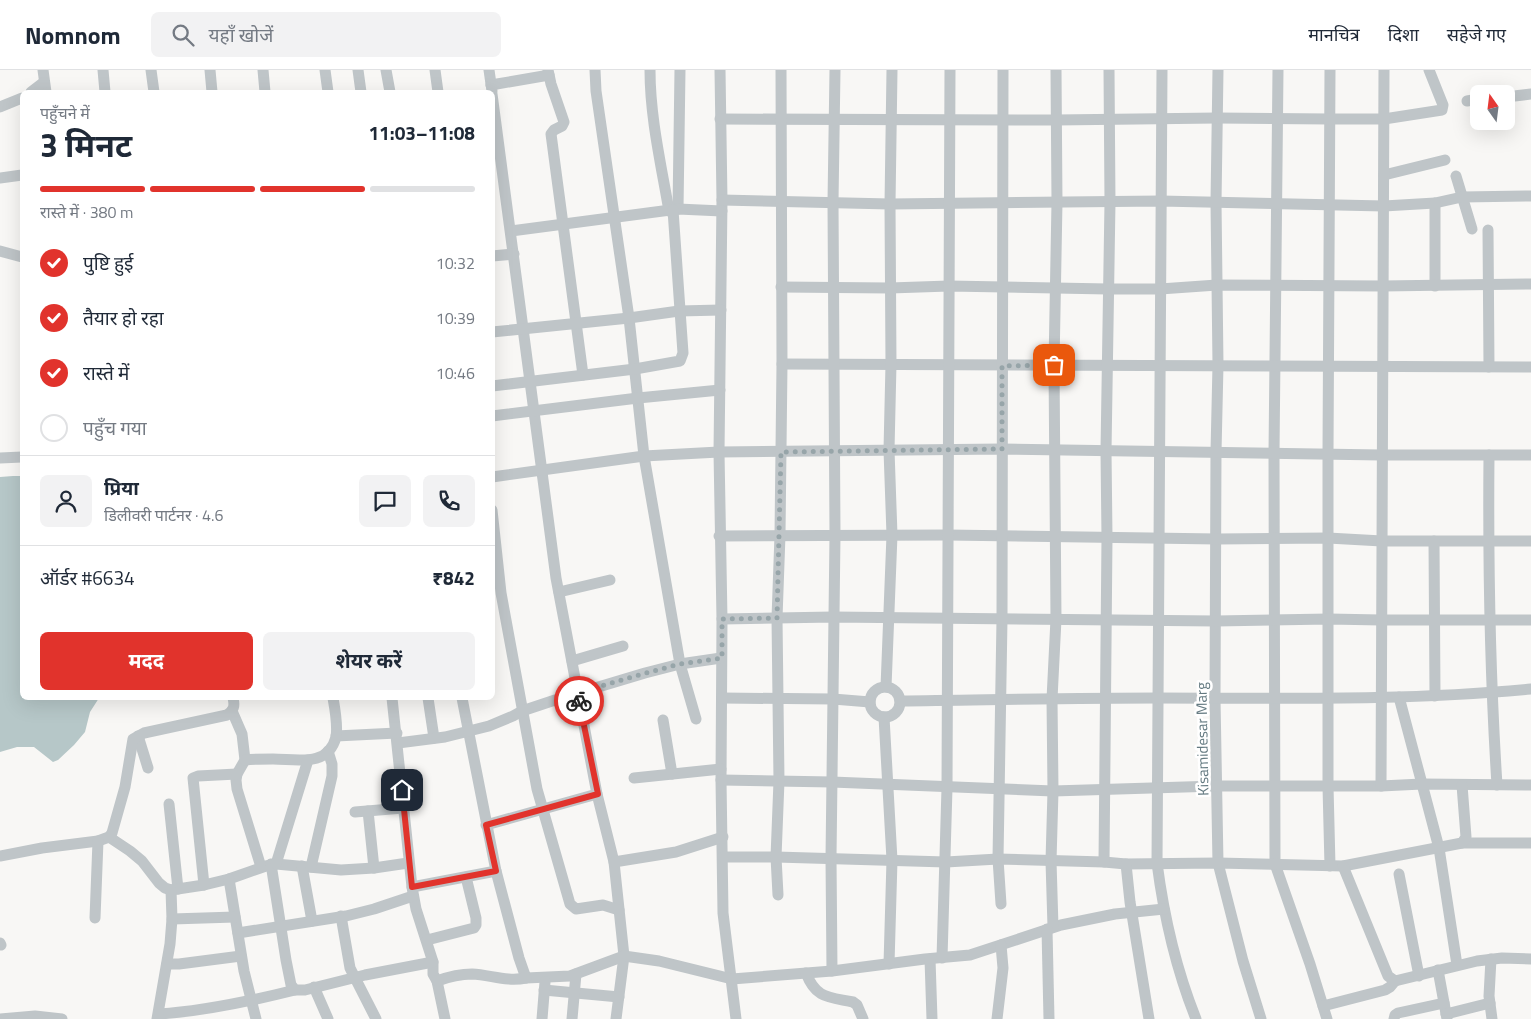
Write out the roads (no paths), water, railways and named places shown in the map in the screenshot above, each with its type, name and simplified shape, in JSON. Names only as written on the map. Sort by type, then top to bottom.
[{"type":"street","points":[[43,70],[45,87]]},
{"type":"street","points":[[103,70],[105,90]]},
{"type":"street","points":[[152,70],[154,90]]},
{"type":"street","points":[[210,70],[212,90]]},
{"type":"street","points":[[263,70],[265,90]]},
{"type":"street","points":[[325,70],[328,90]]},
{"type":"street","points":[[358,70],[361,90]]},
{"type":"street","points":[[386,70],[390,90]]},
{"type":"street","points":[[435,70],[438,90]]},
{"type":"street","points":[[489,70],[492,90]]},
{"type":"street","points":[[595,70],[596,91],[630,318],[644,456],[680,664],[696,718]]},
{"type":"street","points":[[650,70],[656,134],[673,210]]},
{"type":"street","points":[[495,386],[635,369],[676,362],[682,358],[673,210],[680,70]]},
{"type":"street","points":[[720,70],[722,205],[719,452],[719,536],[722,619],[721,775],[724,924],[736,1019]]},
{"type":"street","points":[[778,895],[776,857],[779,781],[777,618],[782,364],[782,70]]},
{"type":"street","points":[[832,971],[831,858],[835,535],[834,70]]},
{"type":"street","points":[[886,687],[892,535],[889,450],[892,70]]},
{"type":"street","points":[[942,958],[946,862],[948,701],[947,535],[950,365],[948,286],[950,70]]},
{"type":"street","points":[[1001,904],[998,859],[998,788],[1002,619],[1003,70]]},
{"type":"street","points":[[1049,1019],[1053,791],[1052,699],[1056,619],[1054,365],[1057,202],[1056,70]]},
{"type":"street","points":[[1104,862],[1107,698],[1106,451],[1110,202],[1109,70]]},
{"type":"street","points":[[1162,70],[1157,863],[1164,909],[1175,957],[1196,1019]]},
{"type":"street","name":"Kisamidesar Marg","points":[[1218,70],[1215,699],[1218,863],[1261,1019]]},
{"type":"street","points":[[1278,70],[1274,453],[1275,864],[1327,1019]]},
{"type":"street","points":[[1330,70],[1328,454],[1328,786],[1330,866]]},
{"type":"street","points":[[1381,786],[1384,70]]},
{"type":"street","points":[[720,119],[1384,119],[1442,110],[1443,105],[1429,70]]},
{"type":"street","points":[[495,90],[549,73],[564,122],[562,126],[551,134],[583,375]]},
{"type":"street","points":[[1515,96],[1531,94]]},
{"type":"street","points":[[0,107],[20,99]]},
{"type":"street","points":[[495,112],[512,231],[552,550],[577,693],[614,862],[624,956],[616,1019]]},
{"type":"street","points":[[1384,175],[1445,160]]},
{"type":"street","points":[[0,178],[20,175]]},
{"type":"street","points":[[1456,176],[1472,228]]},
{"type":"street","points":[[512,231],[673,210],[782,201],[890,204],[1161,201],[1384,206],[1435,203],[1462,197],[1531,196]]},
{"type":"street","points":[[1435,203],[1435,286]]},
{"type":"street","points":[[1488,230],[1489,367]]},
{"type":"street","points":[[0,251],[20,257]]},
{"type":"street","points":[[495,256],[514,254]]},
{"type":"street","points":[[782,287],[890,288],[948,286],[1160,289],[1217,285],[1435,286],[1531,284]]},
{"type":"street","points":[[495,332],[679,311],[721,310]]},
{"type":"street","points":[[782,364],[1531,367]]},
{"type":"street","points":[[495,416],[720,390]]},
{"type":"street","points":[[495,477],[644,456],[719,452],[1002,449],[1381,455],[1531,455]]},
{"type":"street","points":[[1490,455],[1490,620],[1497,785]]},
{"type":"street","points":[[0,458],[20,457]]},
{"type":"street","points":[[719,536],[947,535],[1217,539],[1328,538],[1382,541],[1531,541]]},
{"type":"street","points":[[495,538],[501,593],[542,810],[570,904],[576,909],[603,905],[619,910]]},
{"type":"street","points":[[1434,541],[1435,696]]},
{"type":"street","points":[[559,592],[610,580]]},
{"type":"street","points":[[722,619],[833,617],[1216,621],[1274,619],[1531,620]]},
{"type":"street","points":[[572,661],[623,646]]},
{"type":"street","points":[[336,736],[434,738],[469,731],[513,716],[522,711],[646,673],[680,664],[722,658]]},
{"type":"street","points":[[886,687],[896,691],[900,702],[896,713],[884,717],[874,712],[870,702],[873,692],[886,687]]},
{"type":"street","points":[[900,702],[1107,698],[1381,698],[1492,693],[1531,689]]},
{"type":"street","points":[[1399,697],[1439,848],[1457,965]]},
{"type":"street","points":[[722,698],[833,699],[870,702]]},
{"type":"street","points":[[233,700],[234,708],[232,711],[242,734],[245,760],[237,774],[237,789],[270,865],[291,985],[295,990]]},
{"type":"street","points":[[245,760],[308,760],[324,755],[336,736],[333,700]]},
{"type":"street","points":[[392,700],[412,892],[433,962],[433,974],[437,981],[445,1019]]},
{"type":"street","points":[[428,700],[434,738]]},
{"type":"street","points":[[462,700],[496,871],[526,978]]},
{"type":"street","points":[[0,856],[104,839],[112,833],[117,818],[125,787],[133,739],[138,736],[221,717],[232,711]]},
{"type":"street","points":[[884,717],[892,860],[890,964]]},
{"type":"street","points":[[662,720],[672,774]]},
{"type":"street","points":[[138,736],[148,768]]},
{"type":"street","points":[[312,921],[307,867],[332,776],[328,751]]},
{"type":"street","points":[[270,865],[308,760]]},
{"type":"street","points":[[204,885],[193,778],[198,776],[237,774]]},
{"type":"street","points":[[634,778],[672,774],[721,775],[779,781],[1053,791],[1217,786],[1531,785]]},
{"type":"street","points":[[1462,785],[1466,837],[1462,843]]},
{"type":"street","points":[[486,825],[598,794]]},
{"type":"street","points":[[168,804],[175,889],[158,1016],[251,1000],[295,990],[305,990],[433,962]]},
{"type":"street","points":[[355,812],[403,808]]},
{"type":"street","points":[[368,811],[374,868]]},
{"type":"street","points":[[614,862],[676,852],[723,837]]},
{"type":"street","points":[[104,839],[130,851],[142,861],[159,883],[165,888],[175,889],[229,879],[270,865],[341,870],[408,863]]},
{"type":"street","points":[[95,918],[104,839]]},
{"type":"street","points":[[723,857],[946,862],[998,859],[1126,864],[1218,863],[1343,866],[1462,843],[1531,843]]},
{"type":"street","points":[[1126,864],[1149,1019]]},
{"type":"street","points":[[1343,866],[1388,976],[1394,981]]},
{"type":"street","points":[[238,933],[374,909],[412,892],[496,871]]},
{"type":"street","points":[[1399,874],[1419,976]]},
{"type":"street","points":[[427,940],[474,928],[476,925],[466,877]]},
{"type":"street","points":[[229,879],[241,956],[256,1019]]},
{"type":"street","points":[[437,981],[466,974],[507,980],[561,977],[576,974],[624,956],[659,961],[732,979],[832,971],[970,955],[1050,928],[1132,912],[1164,909]]},
{"type":"street","points":[[341,916],[350,968],[376,1019]]},
{"type":"street","points":[[172,919],[235,917]]},
{"type":"street","points":[[997,1019],[1003,968],[1001,945]]},
{"type":"street","points":[[166,964],[241,956]]},
{"type":"street","points":[[1323,1006],[1385,990],[1394,981],[1457,965],[1491,959],[1531,958]]},
{"type":"street","points":[[930,959],[932,1019]]},
{"type":"street","points":[[1491,959],[1490,1003],[1492,1019]]},
{"type":"street","points":[[1438,970],[1446,1012]]},
{"type":"street","points":[[806,973],[812,988],[818,993],[853,1002],[857,1005],[863,1019]]},
{"type":"street","points":[[572,1019],[576,974]]},
{"type":"street","points":[[542,1019],[545,978]]},
{"type":"street","points":[[314,987],[328,1019]]},
{"type":"street","points":[[544,990],[620,997]]},
{"type":"street","points":[[1394,1019],[1398,1013],[1446,1012],[1490,1003]]},
{"type":"street","points":[[0,1019],[35,1016],[62,1019]]}]
